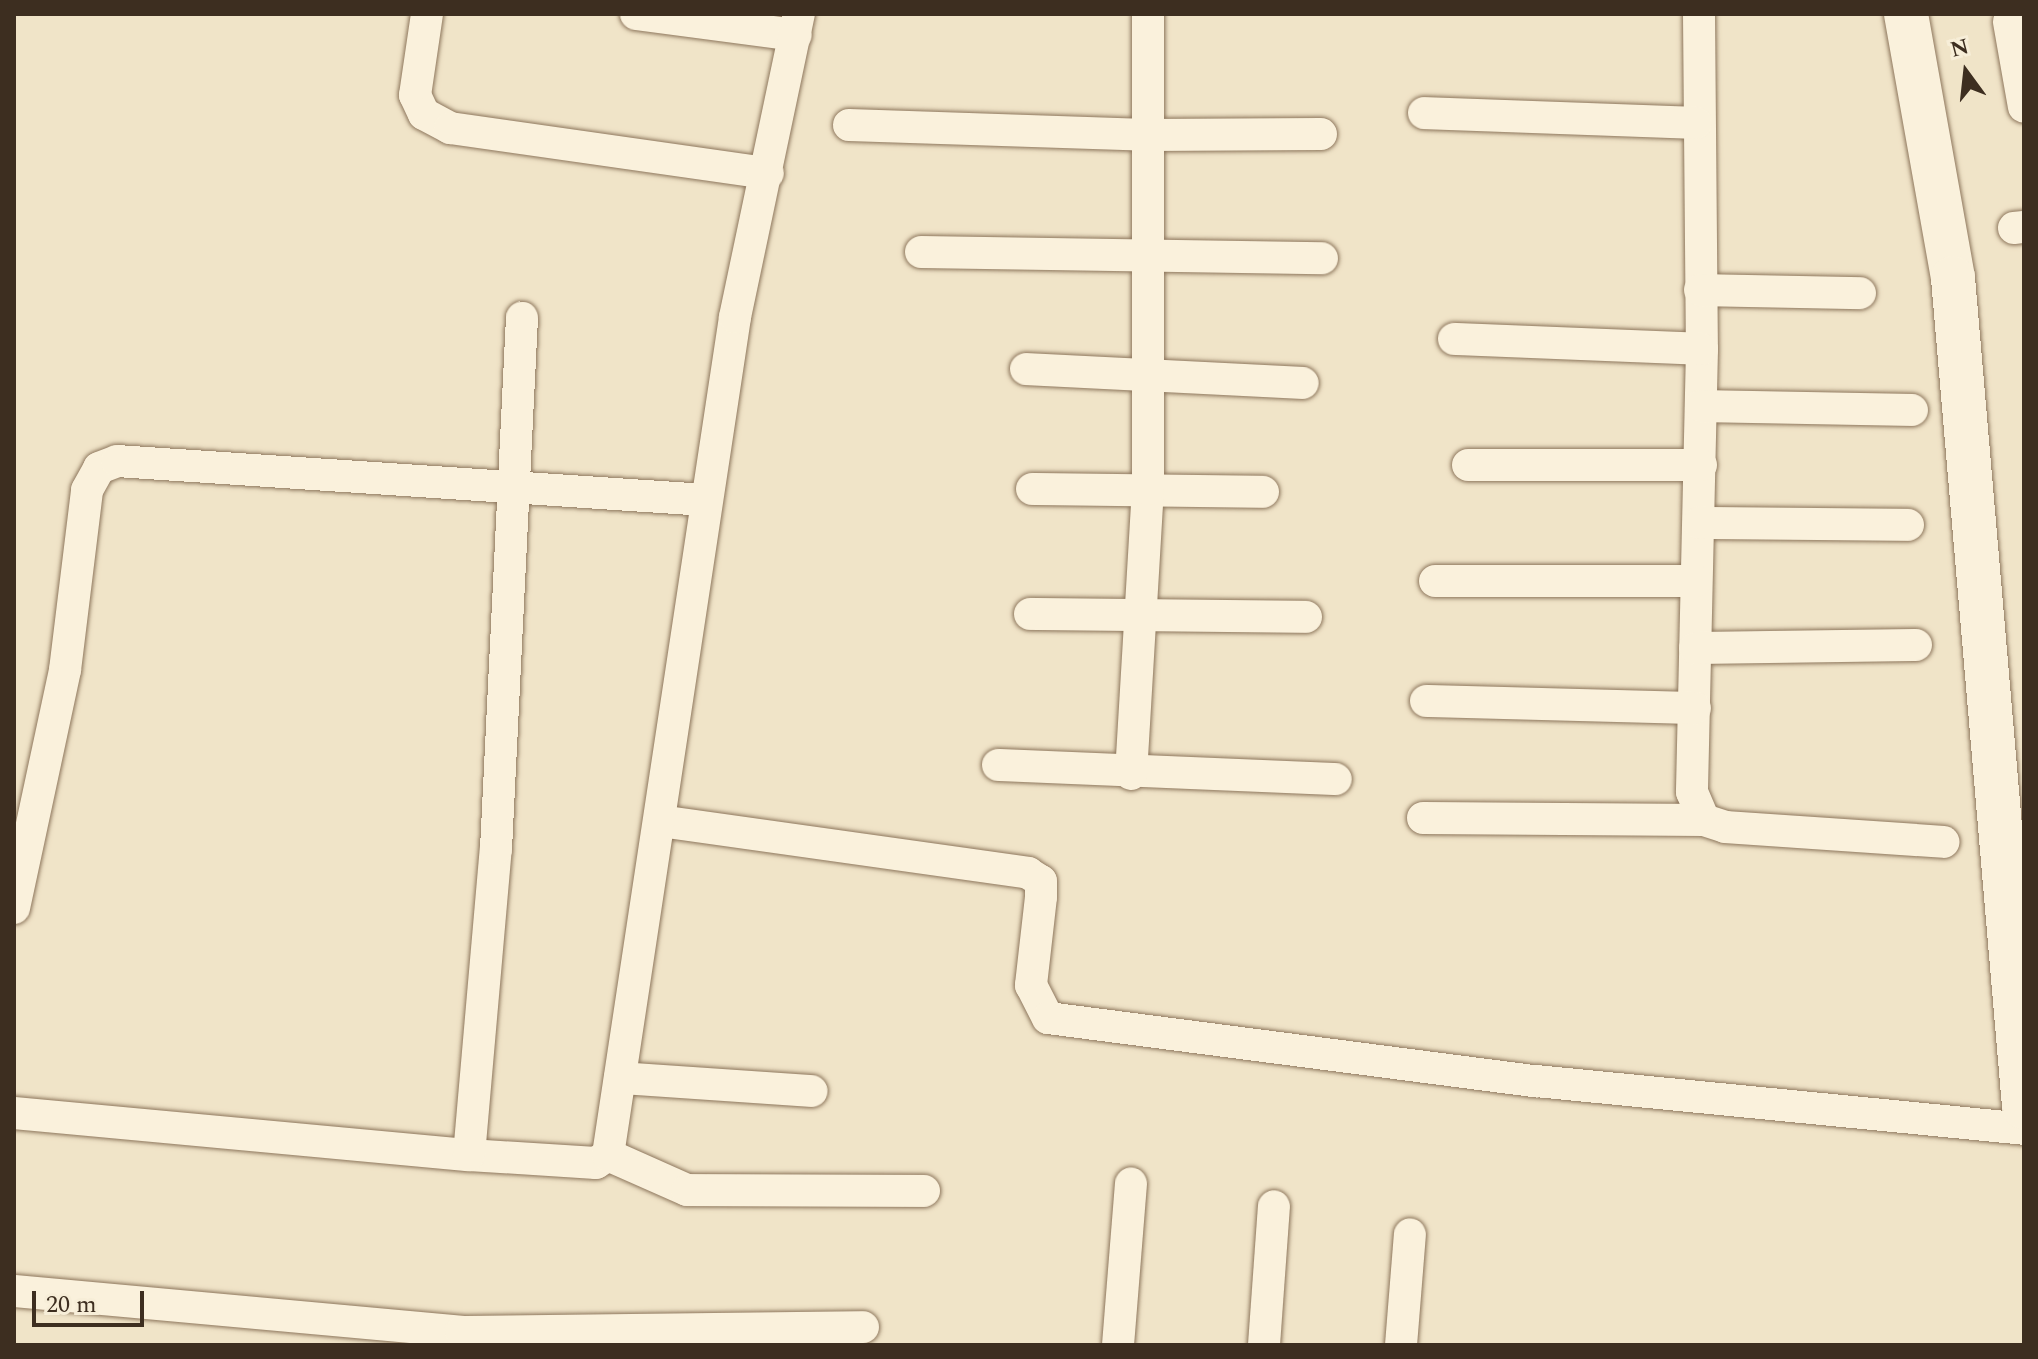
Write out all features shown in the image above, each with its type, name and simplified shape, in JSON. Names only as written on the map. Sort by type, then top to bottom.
[{"type":"street","points":[[427,14],[415,95],[424,114],[450,128],[768,173]]},
{"type":"street","points":[[14,1113],[469,1155],[596,1163],[608,1155],[735,317],[798,24],[636,14]]},
{"type":"street","points":[[1131,774],[1143,617],[1148,489],[1148,14]]},
{"type":"street","points":[[1699,14],[1696,123],[1702,349],[1701,465],[1692,792],[1704,820]]},
{"type":"street","points":[[1906,14],[1953,278],[2016,922],[2024,1107]]},
{"type":"street","points":[[2009,22],[2024,107]]},
{"type":"street","points":[[1424,113],[1696,123]]},
{"type":"street","points":[[849,125],[1147,135],[1321,134]]},
{"type":"street","points":[[921,252],[1148,251],[1322,258]]},
{"type":"street","points":[[1700,290],[1860,293]]},
{"type":"street","points":[[469,1155],[496,849],[522,318]]},
{"type":"street","points":[[1454,339],[1702,349]]},
{"type":"street","points":[[1026,369],[1303,383]]},
{"type":"street","points":[[1701,406],[1912,410]]},
{"type":"street","points":[[14,908],[65,670],[87,490],[99,468],[117,461],[706,500]]},
{"type":"street","points":[[1468,465],[1701,465]]},
{"type":"street","points":[[1032,489],[1263,492]]},
{"type":"street","points":[[1699,523],[1908,525]]},
{"type":"street","points":[[1435,581],[1696,581]]},
{"type":"street","points":[[1030,614],[1306,617]]},
{"type":"street","points":[[1695,648],[1916,645]]},
{"type":"street","points":[[1426,701],[1695,708]]},
{"type":"street","points":[[998,765],[1131,774],[1336,779]]},
{"type":"street","points":[[1423,818],[1704,820],[1725,827],[1943,842]]},
{"type":"street","points":[[660,821],[1028,873],[1041,881],[1031,985],[1048,1018],[1377,1063],[2024,1129]]},
{"type":"street","points":[[620,1078],[812,1091]]},
{"type":"street","points":[[608,1155],[687,1190],[924,1191]]},
{"type":"street","points":[[1118,1345],[1131,1184]]},
{"type":"street","points":[[1264,1345],[1274,1206]]},
{"type":"street","points":[[1401,1345],[1410,1234]]},
{"type":"street","points":[[14,1291],[461,1332],[863,1327]]}]
